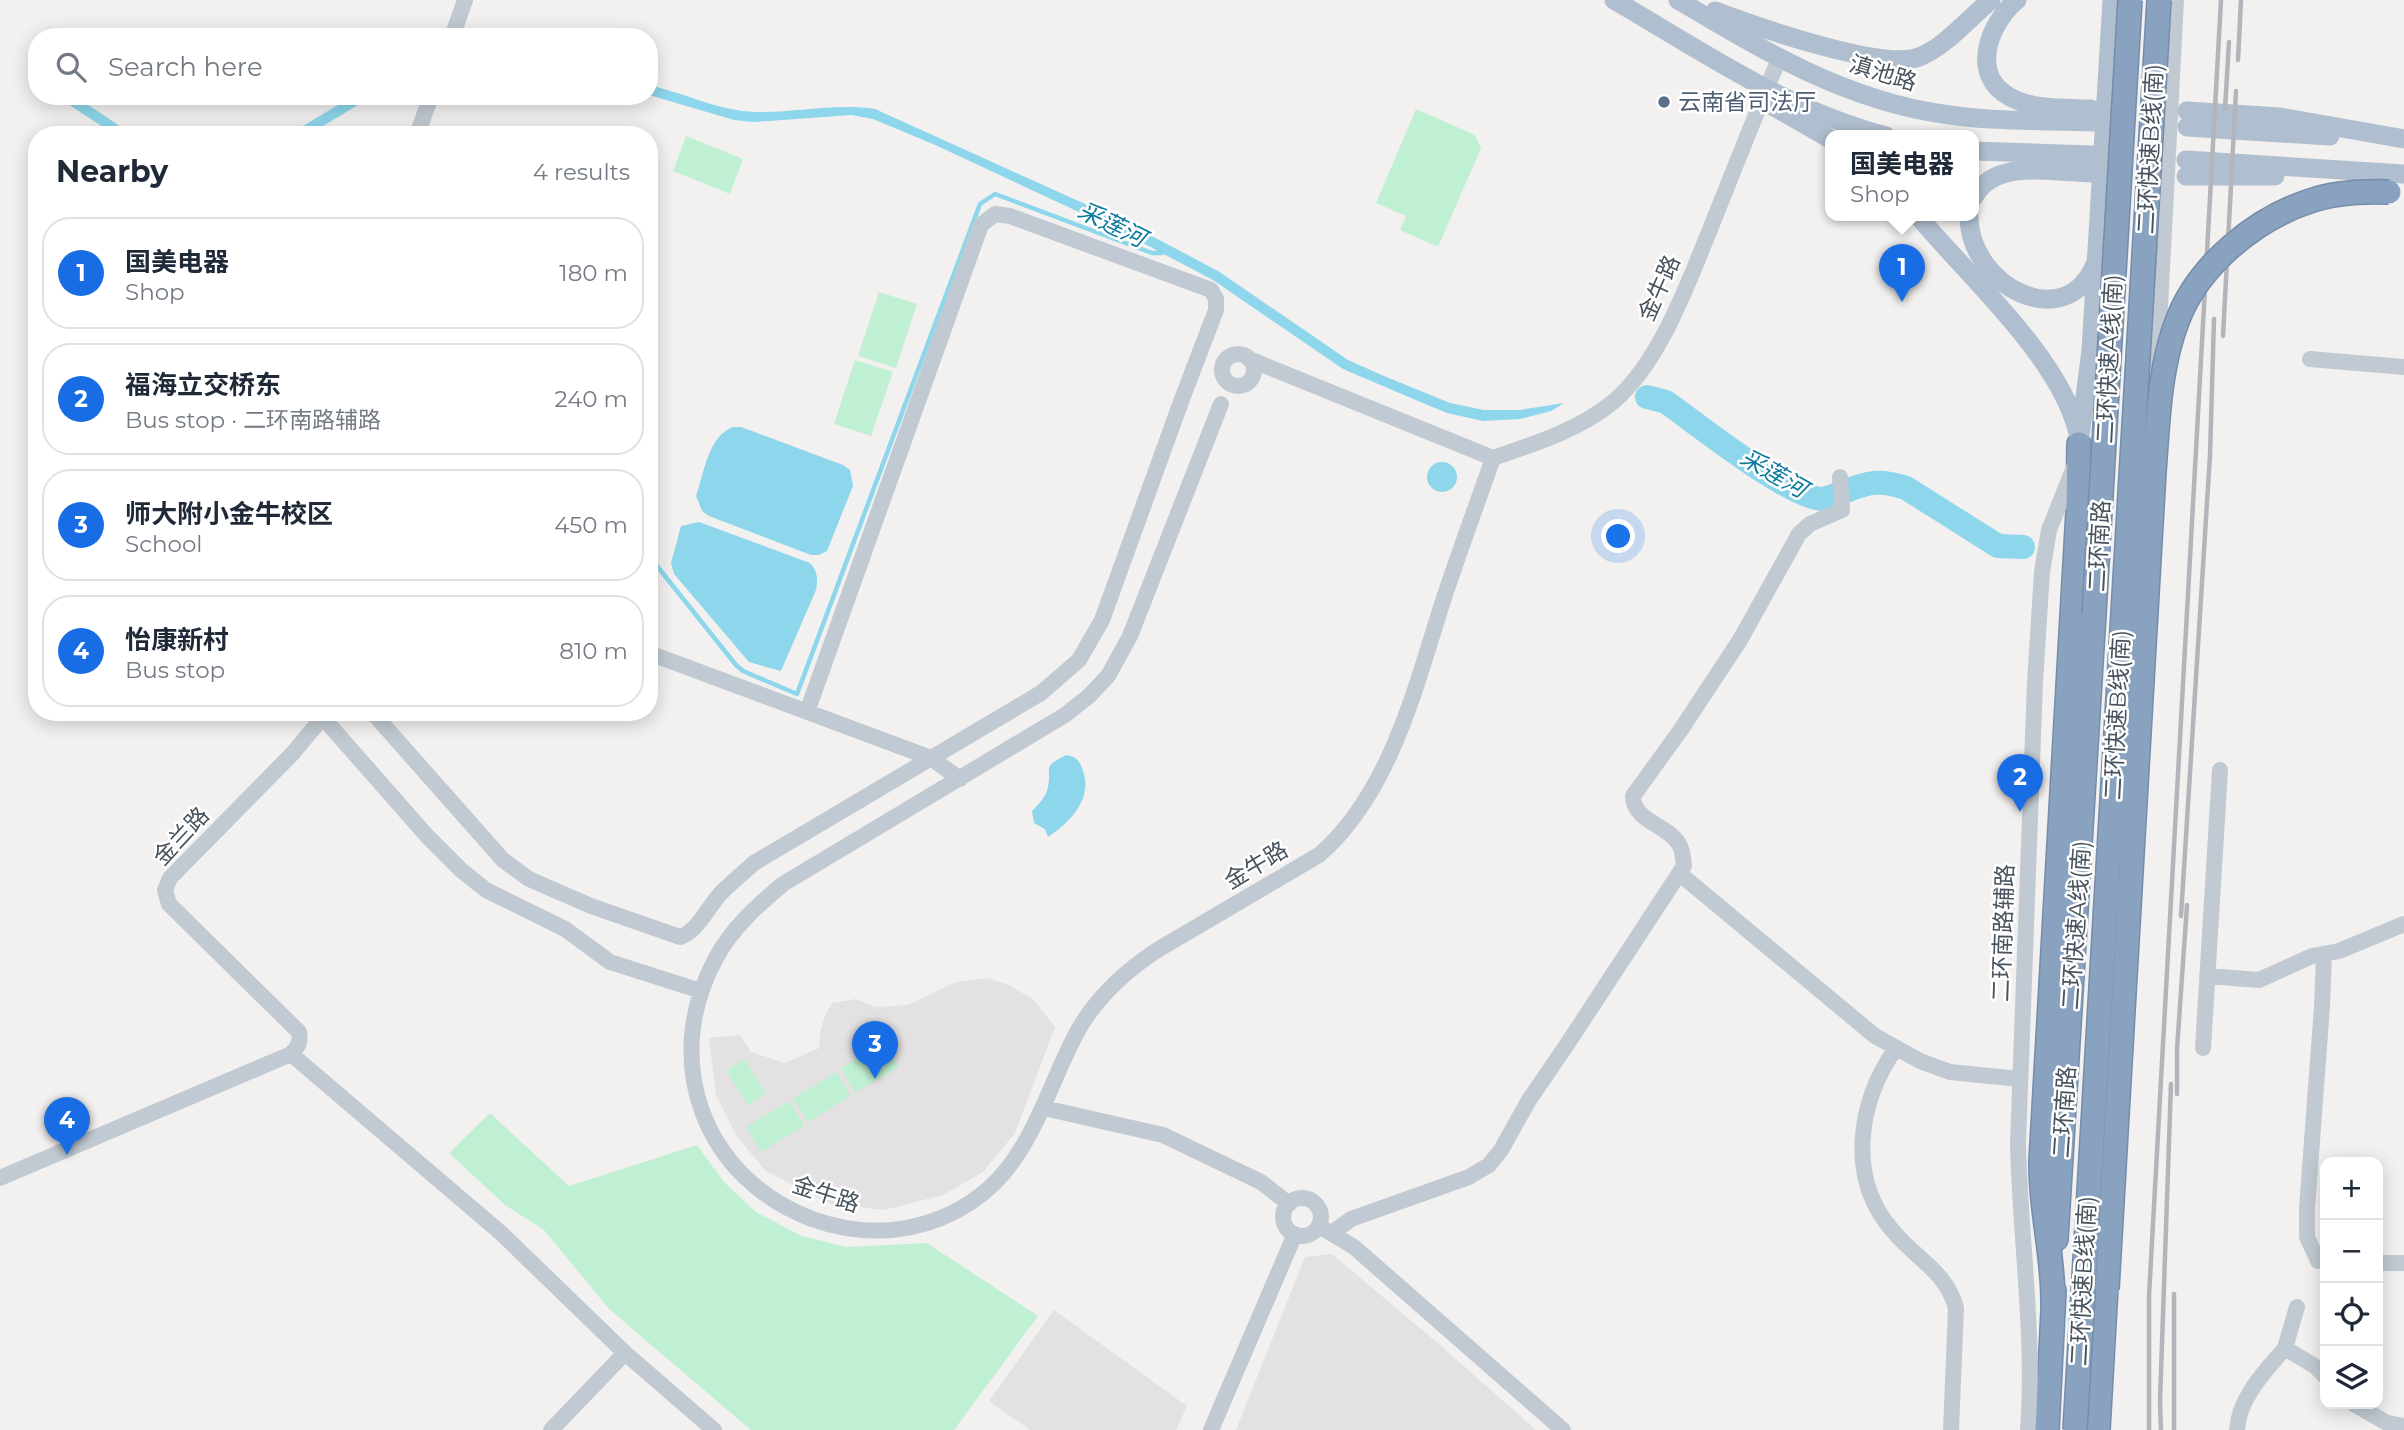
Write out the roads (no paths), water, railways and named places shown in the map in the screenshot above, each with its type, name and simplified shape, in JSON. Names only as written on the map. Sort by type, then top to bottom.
[{"type":"highway","name":"二环快速A线(南)","points":[[2049,1430],[2053,1305],[2132,0]]},
{"type":"highway","name":"二环快速B线(南)","points":[[2073,1430],[2157,0]]},
{"type":"highway","points":[[2098,1430],[2156,444],[2164,376],[2175,328],[2189,298],[2213,266],[2248,234],[2269,220],[2293,207],[2328,196],[2368,191],[2404,193]]},
{"type":"highway","points":[[2053,1305],[2053,1273],[2042,1212],[2041,1171],[2079,486],[2079,444]]},
{"type":"highway","points":[[2083,1267],[2089,1204],[2115,1071],[2123,1012]]},
{"type":"highway","points":[[2095,1074],[2094,1122],[2106,1207],[2107,1289]]},
{"type":"main road","name":"滇池路","points":[[1678,0],[1779,59],[1868,96],[1933,113],[1983,119],[2093,116],[2027,104],[2011,98],[1994,84],[1987,64],[1988,41],[1999,19],[2017,0]]},
{"type":"main road","points":[[1687,0],[1799,38],[1859,54],[1900,60],[1916,58],[1934,48],[1991,0]]},
{"type":"main road","points":[[2095,0],[2104,11],[2110,28]]},
{"type":"main road","points":[[2079,444],[2090,365],[2112,0]]},
{"type":"main road","name":"二环南路","points":[[2049,1430],[2101,574],[2132,0]]},
{"type":"main road","name":"二环南路","points":[[2073,1430],[2157,0]]},
{"type":"main road","points":[[1619,3],[1768,94],[1867,130]]},
{"type":"main road","points":[[1768,94],[1790,75],[1813,75]]},
{"type":"main road","points":[[1768,94],[1787,115],[1825,136]]},
{"type":"main road","points":[[2187,119],[2280,117],[2404,140]]},
{"type":"main road","points":[[1979,152],[2092,164],[2005,173],[1988,180],[1979,191]]},
{"type":"main road","points":[[2186,168],[2404,175]]},
{"type":"main road","points":[[1922,221],[2043,360],[2070,408],[2096,530],[2101,574]]},
{"type":"main road","points":[[1970,221],[1973,239],[1986,266],[2000,282],[2025,295],[2043,298],[2068,293],[2083,283],[2096,260]]},
{"type":"street","points":[[455,28],[465,0]]},
{"type":"street","points":[[2105,1430],[2125,929],[2176,0]]},
{"type":"street","name":"金牛路","points":[[1221,404],[1130,636],[1108,676],[1065,715],[783,884],[729,937],[716,957],[701,991],[692,1038],[695,1092],[702,1116],[718,1144],[753,1187],[787,1209],[821,1222],[857,1230],[891,1231],[918,1226],[967,1205],[990,1189],[1026,1145],[1076,1035],[1113,984],[1159,949],[1319,855],[1336,840],[1359,810],[1386,761],[1411,699],[1493,458],[1528,446],[1596,414],[1633,382],[1647,364],[1659,345],[1697,262],[1768,94],[1779,59]]},
{"type":"street","points":[[420,126],[428,105]]},
{"type":"street","points":[[380,721],[503,860],[528,879],[591,906],[680,937],[692,931],[720,894],[754,863],[1041,693],[1079,660],[1102,620],[1216,310],[1216,299],[1210,290],[1010,216],[995,214],[982,225],[807,712]]},
{"type":"street","points":[[1202,346],[1224,364],[1228,382],[1233,385],[1286,373]]},
{"type":"street","points":[[1221,404],[1224,364],[1236,354],[1493,458]]},
{"type":"street","points":[[1221,404],[1247,383],[1254,372],[1249,359]]},
{"type":"street","points":[[2310,359],[2404,367]]},
{"type":"street","name":"二环南路辅路","points":[[2028,1430],[2030,1346],[2019,1182],[2020,1079],[2042,572],[2049,530],[2072,472],[2079,444]]},
{"type":"street","points":[[1563,1430],[1382,1270],[1354,1247],[1325,1230],[1320,1210],[1313,1202],[1298,1199],[1289,1204],[1283,1219],[1287,1228],[1295,1234],[1311,1234],[1325,1230],[1469,1177],[1489,1165],[1501,1150],[1528,1100],[1684,866],[1678,842],[1639,812],[1633,804],[1633,796],[1740,640],[1799,534],[1810,524],[1842,510],[1840,477]]},
{"type":"street","points":[[658,656],[930,758],[960,779]]},
{"type":"street","name":"金兰路","points":[[291,1054],[301,1040],[299,1032],[169,904],[165,890],[170,878],[293,753],[316,721]]},
{"type":"street","points":[[325,721],[427,836],[461,870],[486,890],[565,929],[610,962],[701,991]]},
{"type":"street","points":[[2203,1048],[2220,770]]},
{"type":"street","points":[[1680,874],[1875,1035],[1896,1048],[1920,1061],[1950,1072],[2020,1079]]},
{"type":"street","points":[[2207,976],[2259,980],[2312,956],[2339,951],[2404,924]]},
{"type":"street","points":[[2320,1261],[2307,1237],[2307,1208],[2324,954]]},
{"type":"street","points":[[1896,1048],[1878,1076],[1871,1093],[1861,1139],[1863,1159],[1873,1200],[1882,1218],[1893,1232],[1944,1280],[1952,1293],[1956,1308],[1951,1430]]},
{"type":"street","points":[[0,1178],[291,1054],[501,1233],[625,1353],[714,1430]]},
{"type":"street","points":[[1044,1108],[1163,1135],[1261,1182],[1289,1204]]},
{"type":"street","points":[[1211,1430],[1295,1234]]},
{"type":"street","points":[[2383,1263],[2404,1263]]},
{"type":"street","points":[[2237,1430],[2237,1419],[2252,1388],[2285,1348],[2297,1307]]},
{"type":"street","points":[[2285,1348],[2320,1371]]},
{"type":"street","points":[[551,1430],[625,1353]]},
{"type":"street","points":[[2363,1409],[2387,1423],[2404,1426]]},
{"type":"water","name":"采莲河","points":[[658,87],[742,111],[845,107],[875,109],[1129,224],[1218,271],[1348,360],[1384,376],[1450,403],[1484,410],[1520,410],[1564,403],[1551,411],[1520,419],[1483,421],[1447,413],[1343,369],[1213,280],[1124,233],[873,119],[851,115],[754,122],[734,120],[658,98]]},
{"type":"water","points":[[70,105],[88,105],[120,126],[101,126]]},
{"type":"water","points":[[338,105],[358,105],[323,126],[303,126]]},
{"type":"water","points":[[733,427],[741,427],[850,470],[853,486],[827,551],[811,555],[702,511],[696,496],[708,457],[718,438]]},
{"type":"water","points":[[1442,462],[1453,466],[1457,477],[1453,488],[1442,492],[1431,488],[1427,477],[1431,466]]},
{"type":"water","points":[[699,522],[810,563],[815,569],[816,590],[781,671],[749,662],[674,574],[671,563],[681,526]]},
{"type":"water","points":[[1066,755],[1079,762],[1085,779],[1085,789],[1083,798],[1072,816],[1048,837],[1045,829],[1034,823],[1032,811],[1047,791],[1050,765]]},
{"type":"waterway","points":[[658,567],[736,665],[743,671],[797,694],[980,204],[995,194],[1152,253],[1162,253]]},
{"type":"waterway","name":"采莲河","points":[[1647,397],[1666,402],[1767,474],[1808,496],[1823,499],[1867,484],[1897,485],[1998,546],[2023,547]]},
{"type":"railway","points":[[2149,1430],[2149,1296],[2221,0]]},
{"type":"railway","points":[[2238,60],[2241,0]]},
{"type":"railway","points":[[2225,109],[2229,42]]},
{"type":"railway","points":[[2223,336],[2236,91]]},
{"type":"railway","points":[[2181,916],[2210,455],[2214,319]]},
{"type":"railway","points":[[2177,1094],[2177,1049],[2187,905]]},
{"type":"railway","points":[[2161,1430],[2171,1084]]},
{"type":"railway","points":[[2174,1294],[2174,1430]]},
{"type":"place","name":"云南省司法厅","points":[[1664,102]]},
{"type":"place","name":"国美电器","points":[[1902,302]]},
{"type":"place","name":"福海立交桥东","points":[[2020,812]]},
{"type":"place","name":"师大附小金牛校区","points":[[875,1079]]},
{"type":"place","name":"怡康新村","points":[[67,1155]]}]
